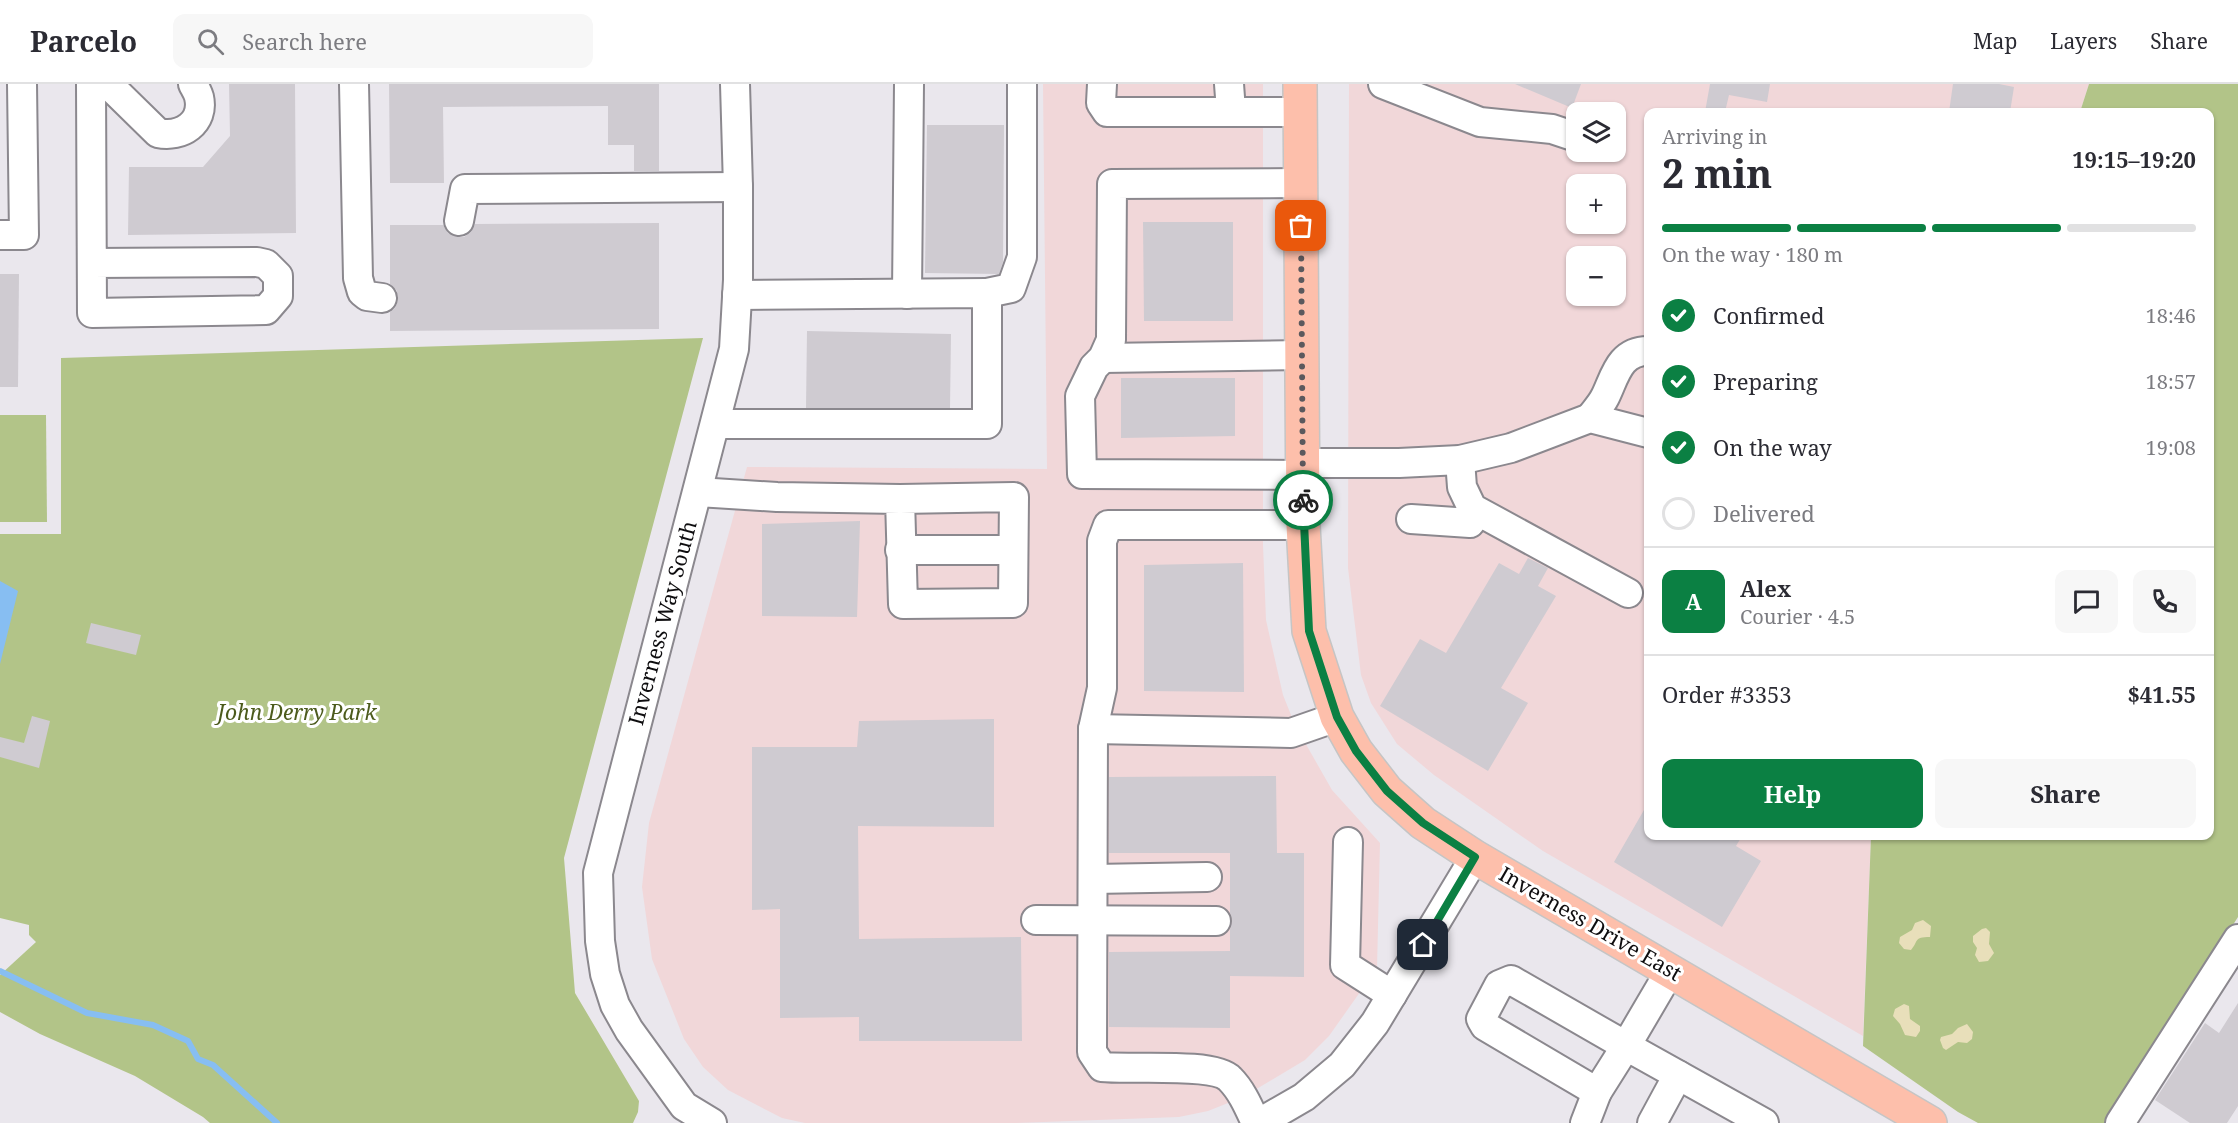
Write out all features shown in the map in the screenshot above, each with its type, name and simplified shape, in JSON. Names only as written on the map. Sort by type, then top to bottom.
[{"type":"main road","name":"Inverness Drive East","points":[[1300,98],[1303,525],[1309,631],[1337,717],[1356,751],[1387,791],[1423,823],[1475,857],[1930,1123]]},
{"type":"street","points":[[0,236],[24,235],[22,84]]},
{"type":"street","points":[[91,84],[92,313],[266,310],[278,296],[278,276],[266,264],[257,262],[92,262]]},
{"type":"street","points":[[108,84],[159,133],[169,135],[180,134],[188,129],[200,111],[199,96],[193,84]]},
{"type":"street","points":[[354,84],[358,278],[362,292],[368,296],[382,298]]},
{"type":"street","name":"Inverness Way South","points":[[712,1123],[677,1115],[615,1005],[605,974],[600,941],[597,890],[601,862],[693,488],[716,424],[734,349],[738,187],[735,84]]},
{"type":"street","points":[[907,294],[909,84]]},
{"type":"street","points":[[737,295],[987,293],[1011,288],[1022,257],[1022,84]]},
{"type":"street","points":[[1102,84],[1101,103],[1107,112],[1230,98],[1300,98]]},
{"type":"street","points":[[1383,84],[1480,122],[1552,129],[1566,134]]},
{"type":"street","points":[[1300,183],[1112,184],[1111,340],[1080,396],[1082,474],[1303,469],[1460,460],[1511,448],[1590,418],[1604,400],[1618,366],[1640,351],[1644,351]]},
{"type":"street","points":[[459,221],[465,189],[738,187]]},
{"type":"street","points":[[716,424],[987,424],[987,293]]},
{"type":"street","points":[[1103,358],[1302,355]]},
{"type":"street","points":[[1590,418],[1644,432]]},
{"type":"street","points":[[1460,460],[1462,487],[1472,508],[1628,593]]},
{"type":"street","points":[[693,488],[777,497],[900,499],[1014,497],[1013,603],[903,603],[900,499]]},
{"type":"street","points":[[1411,519],[1470,523],[1478,512]]},
{"type":"street","points":[[1303,525],[1108,525],[1102,541],[1102,688],[1093,729],[1092,1052],[1102,1067],[1204,1069],[1228,1077],[1258,1123],[1304,1097],[1342,1065],[1375,1023],[1475,857]]},
{"type":"street","points":[[900,550],[1013,550]]},
{"type":"street","points":[[1093,729],[1291,733],[1337,717]]},
{"type":"street","points":[[1348,842],[1345,965],[1392,995]]},
{"type":"street","points":[[1093,879],[1207,877]]},
{"type":"street","points":[[1036,920],[1216,921]]},
{"type":"street","points":[[2126,1121],[2238,939]]},
{"type":"street","points":[[1585,1123],[1597,1092],[1670,971]]},
{"type":"street","points":[[1597,1092],[1485,1026],[1480,1019],[1499,985],[1511,980],[1764,1123]]},
{"type":"street","points":[[1652,1123],[1678,1075]]},
{"type":"shaded area","points":[[1043,84],[1263,84],[1263,545],[1266,620],[1283,695],[1295,725],[1332,790],[1380,843],[1377,968],[1329,1036],[1305,1060],[1243,1097],[1208,1111],[1179,1117],[1016,1123],[805,1123],[782,1118],[728,1090],[703,1067],[684,1039],[652,959],[642,887],[649,823],[747,467],[1047,469]]},
{"type":"shaded area","points":[[1349,84],[2089,84],[2081,108],[1644,108],[1644,840],[1871,840],[1863,1036],[1543,851],[1434,775],[1397,744],[1371,703],[1361,675],[1348,568]]},
{"type":"green space","points":[[2089,84],[2238,84],[2238,917],[2106,1123],[1978,1123],[1958,1112],[1863,1046],[1871,840],[2214,840],[2214,108],[2081,108]]},
{"type":"green space","name":"John Derry Park","points":[[703,338],[564,858],[575,993],[639,1101],[638,1112],[633,1123],[210,1123],[135,1076],[40,1034],[0,1012],[0,975],[36,942],[29,935],[29,925],[0,918],[0,534],[61,534],[61,358]]},
{"type":"green space","points":[[0,415],[46,415],[47,522],[0,522]]},
{"type":"sand","points":[[1923,920],[1931,926],[1930,937],[1917,940],[1911,950],[1904,949],[1899,943],[1900,937],[1912,930],[1915,923]]},
{"type":"sand","points":[[1986,928],[1990,932],[1989,944],[1994,953],[1988,961],[1979,962],[1975,955],[1977,948],[1973,942],[1973,936]]},
{"type":"sand","points":[[1904,1004],[1909,1006],[1910,1019],[1920,1026],[1916,1037],[1905,1035],[1893,1016],[1895,1009]]},
{"type":"sand","points":[[1967,1024],[1973,1032],[1972,1039],[1967,1043],[1958,1042],[1946,1050],[1943,1048],[1941,1037],[1952,1034]]},
{"type":"water","points":[[0,581],[18,591],[0,664]]},
{"type":"building","points":[[229,84],[295,84],[296,233],[128,235],[129,167],[203,167],[230,136]]},
{"type":"building","points":[[389,84],[659,84],[659,171],[634,171],[634,145],[608,145],[608,106],[443,107],[444,183],[390,183]]},
{"type":"building","points":[[1515,84],[1581,84],[1574,102],[1566,102],[1566,105]]},
{"type":"building","points":[[1710,84],[1770,84],[1767,102],[1729,95],[1726,108],[1706,108]]},
{"type":"building","points":[[1953,84],[1999,84],[2014,87],[2011,108],[1950,108]]},
{"type":"building","points":[[927,125],[1004,125],[1003,262],[999,274],[925,273]]},
{"type":"building","points":[[1143,222],[1233,222],[1233,321],[1144,321]]},
{"type":"building","points":[[659,223],[659,329],[390,331],[390,312],[395,308],[398,300],[397,291],[390,284],[390,225],[443,225],[448,233],[464,237],[471,232],[475,224]]},
{"type":"building","points":[[0,274],[19,274],[18,387],[0,387]]},
{"type":"building","points":[[807,331],[951,334],[950,408],[806,408]]},
{"type":"building","points":[[1121,378],[1235,378],[1235,436],[1121,438]]},
{"type":"building","points":[[860,521],[857,617],[762,616],[762,524]]},
{"type":"building","points":[[1528,558],[1548,568],[1538,586],[1556,596],[1501,688],[1528,703],[1488,771],[1380,706],[1420,639],[1446,653],[1499,563],[1519,574]]},
{"type":"building","points":[[1243,563],[1244,692],[1144,691],[1144,565]]},
{"type":"building","points":[[91,623],[141,635],[136,655],[86,643]]},
{"type":"building","points":[[32,716],[50,721],[39,768],[0,757],[0,737],[24,743]]},
{"type":"building","points":[[994,719],[994,827],[858,826],[859,939],[1021,937],[1022,1041],[859,1041],[859,1017],[780,1018],[780,909],[752,910],[752,747],[857,747],[859,721]]},
{"type":"building","points":[[1276,776],[1277,853],[1304,853],[1304,977],[1230,976],[1230,1028],[1109,1027],[1109,952],[1230,951],[1232,921],[1230,853],[1109,853],[1109,777]]},
{"type":"building","points":[[1644,810],[1644,840],[1740,840],[1736,846],[1761,861],[1722,927],[1614,862]]},
{"type":"building","points":[[2238,1003],[2238,1106],[2227,1123],[2190,1123],[2155,1100],[2205,1023],[2219,1033]]},
{"type":"waterway","points":[[0,971],[87,1013],[153,1025],[188,1041],[198,1059],[213,1065],[277,1123]]},
{"type":"way so far","points":[[1301,226],[1303,500]]},
{"type":"route","points":[[1303,500],[1309,631],[1337,717],[1356,751],[1387,791],[1423,823],[1475,857],[1423,945]]}]
